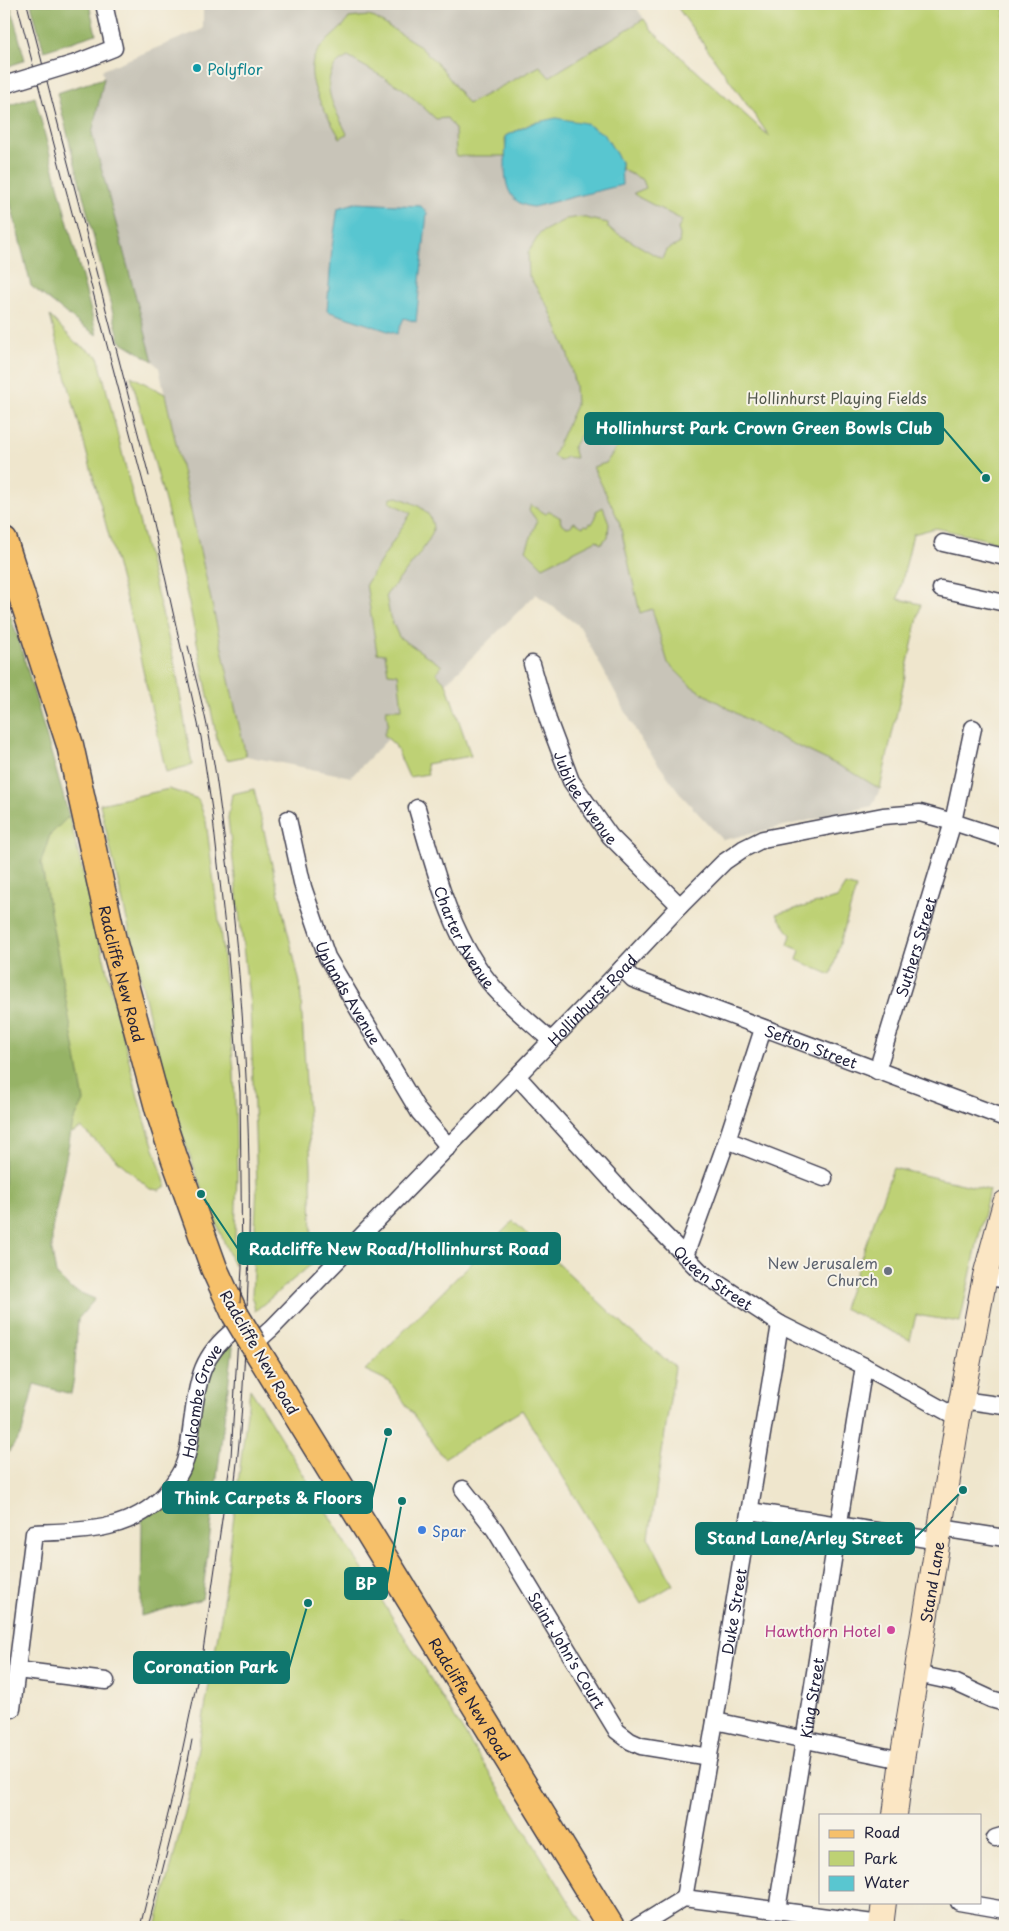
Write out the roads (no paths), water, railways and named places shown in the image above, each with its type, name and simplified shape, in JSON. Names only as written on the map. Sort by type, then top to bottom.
[{"type":"main road","name":"Radcliffe New Road","points":[[4,541],[70,745],[113,940],[159,1111],[214,1268],[243,1331],[612,1927]]},
{"type":"street","points":[[4,85],[114,48],[104,4]]},
{"type":"street","points":[[942,543],[1005,557]]},
{"type":"street","points":[[941,589],[1005,603]]},
{"type":"street","name":"Jubilee Avenue","points":[[532,664],[548,720],[571,781],[610,836],[680,906]]},
{"type":"street","name":"Suthers Street","points":[[877,1071],[953,822],[973,728]]},
{"type":"street","name":"Charter Avenue","points":[[417,808],[436,873],[453,918],[471,955],[495,989],[551,1041]]},
{"type":"street","name":"Hollinhurst Road","points":[[243,1331],[272,1328],[680,906],[724,862],[743,849],[763,839],[883,816],[920,813],[1005,839]]},
{"type":"street","name":"Uplands Avenue","points":[[288,819],[322,960],[419,1112],[449,1146]]},
{"type":"street","name":"Sefton Street","points":[[622,968],[634,980],[1005,1118]]},
{"type":"street","points":[[685,1256],[728,1140],[764,1029]]},
{"type":"street","name":"Queen Street","points":[[517,1076],[625,1195],[702,1273],[780,1324],[864,1366],[960,1409]]},
{"type":"street","points":[[728,1140],[824,1178]]},
{"type":"street","name":"Stand Lane","points":[[895,1814],[902,1760],[960,1409],[995,1278],[1005,1203]]},
{"type":"street","name":"Duke Street","points":[[684,1898],[780,1324]]},
{"type":"street","name":"Holcombe Grove","points":[[12,1709],[34,1533],[82,1531],[120,1524],[141,1515],[159,1500],[182,1468],[189,1447],[199,1377],[203,1366],[216,1347],[243,1331]]},
{"type":"street","name":"King Street","points":[[777,1910],[864,1366]]},
{"type":"street","points":[[960,1409],[1005,1406]]},
{"type":"street","name":"Saint John's Court","points":[[463,1489],[495,1530],[617,1731],[630,1741],[641,1746],[708,1757]]},
{"type":"street","points":[[750,1511],[838,1526],[940,1535],[1005,1538]]},
{"type":"street","points":[[17,1670],[106,1681]]},
{"type":"street","points":[[917,1674],[954,1682],[991,1699],[1005,1703]]},
{"type":"street","points":[[715,1721],[902,1760]]},
{"type":"street","points":[[637,1927],[684,1898],[777,1910],[882,1918]]},
{"type":"street","points":[[970,1904],[1005,1910]]},
{"type":"water","points":[[556,118],[585,123],[604,134],[621,162],[622,185],[533,207],[522,204],[514,198],[506,180],[506,136],[533,123]]},
{"type":"water","points":[[355,203],[421,206],[427,213],[416,322],[404,318],[397,334],[327,311],[332,247],[338,208]]},
{"type":"tram line","points":[[17,4],[148,501],[201,737],[212,810],[228,954],[240,1092],[242,1268],[231,1457],[202,1658],[173,1794],[140,1927]]},
{"type":"tram line","points":[[27,4],[149,476]]},
{"type":"tram line","points":[[188,646],[209,735],[219,794],[237,947],[245,1056],[249,1165],[248,1274],[238,1458],[232,1501]]},
{"type":"tram line","points":[[148,1927],[181,1797],[192,1740]]},
{"type":"place","name":"Polyflor","points":[[197,68]]},
{"type":"place","name":"Hollinhurst Park Crown Green Bowls Club","points":[[986,478]]},
{"type":"place","name":"Radcliffe New Road/Hollinhurst Road","points":[[201,1194]]},
{"type":"place","name":"New Jerusalem Church","points":[[888,1271]]},
{"type":"place","name":"Think Carpets & Floors","points":[[388,1432]]},
{"type":"place","name":"Stand Lane/Arley Street","points":[[963,1490]]},
{"type":"place","name":"BP","points":[[402,1501]]},
{"type":"place","name":"Spar","points":[[422,1530]]},
{"type":"place","name":"Coronation Park","points":[[308,1603]]},
{"type":"place","name":"Hawthorn Hotel","points":[[891,1630]]},
{"type":"park label","name":"Hollinhurst Playing Fields","points":[[837,397]]}]
